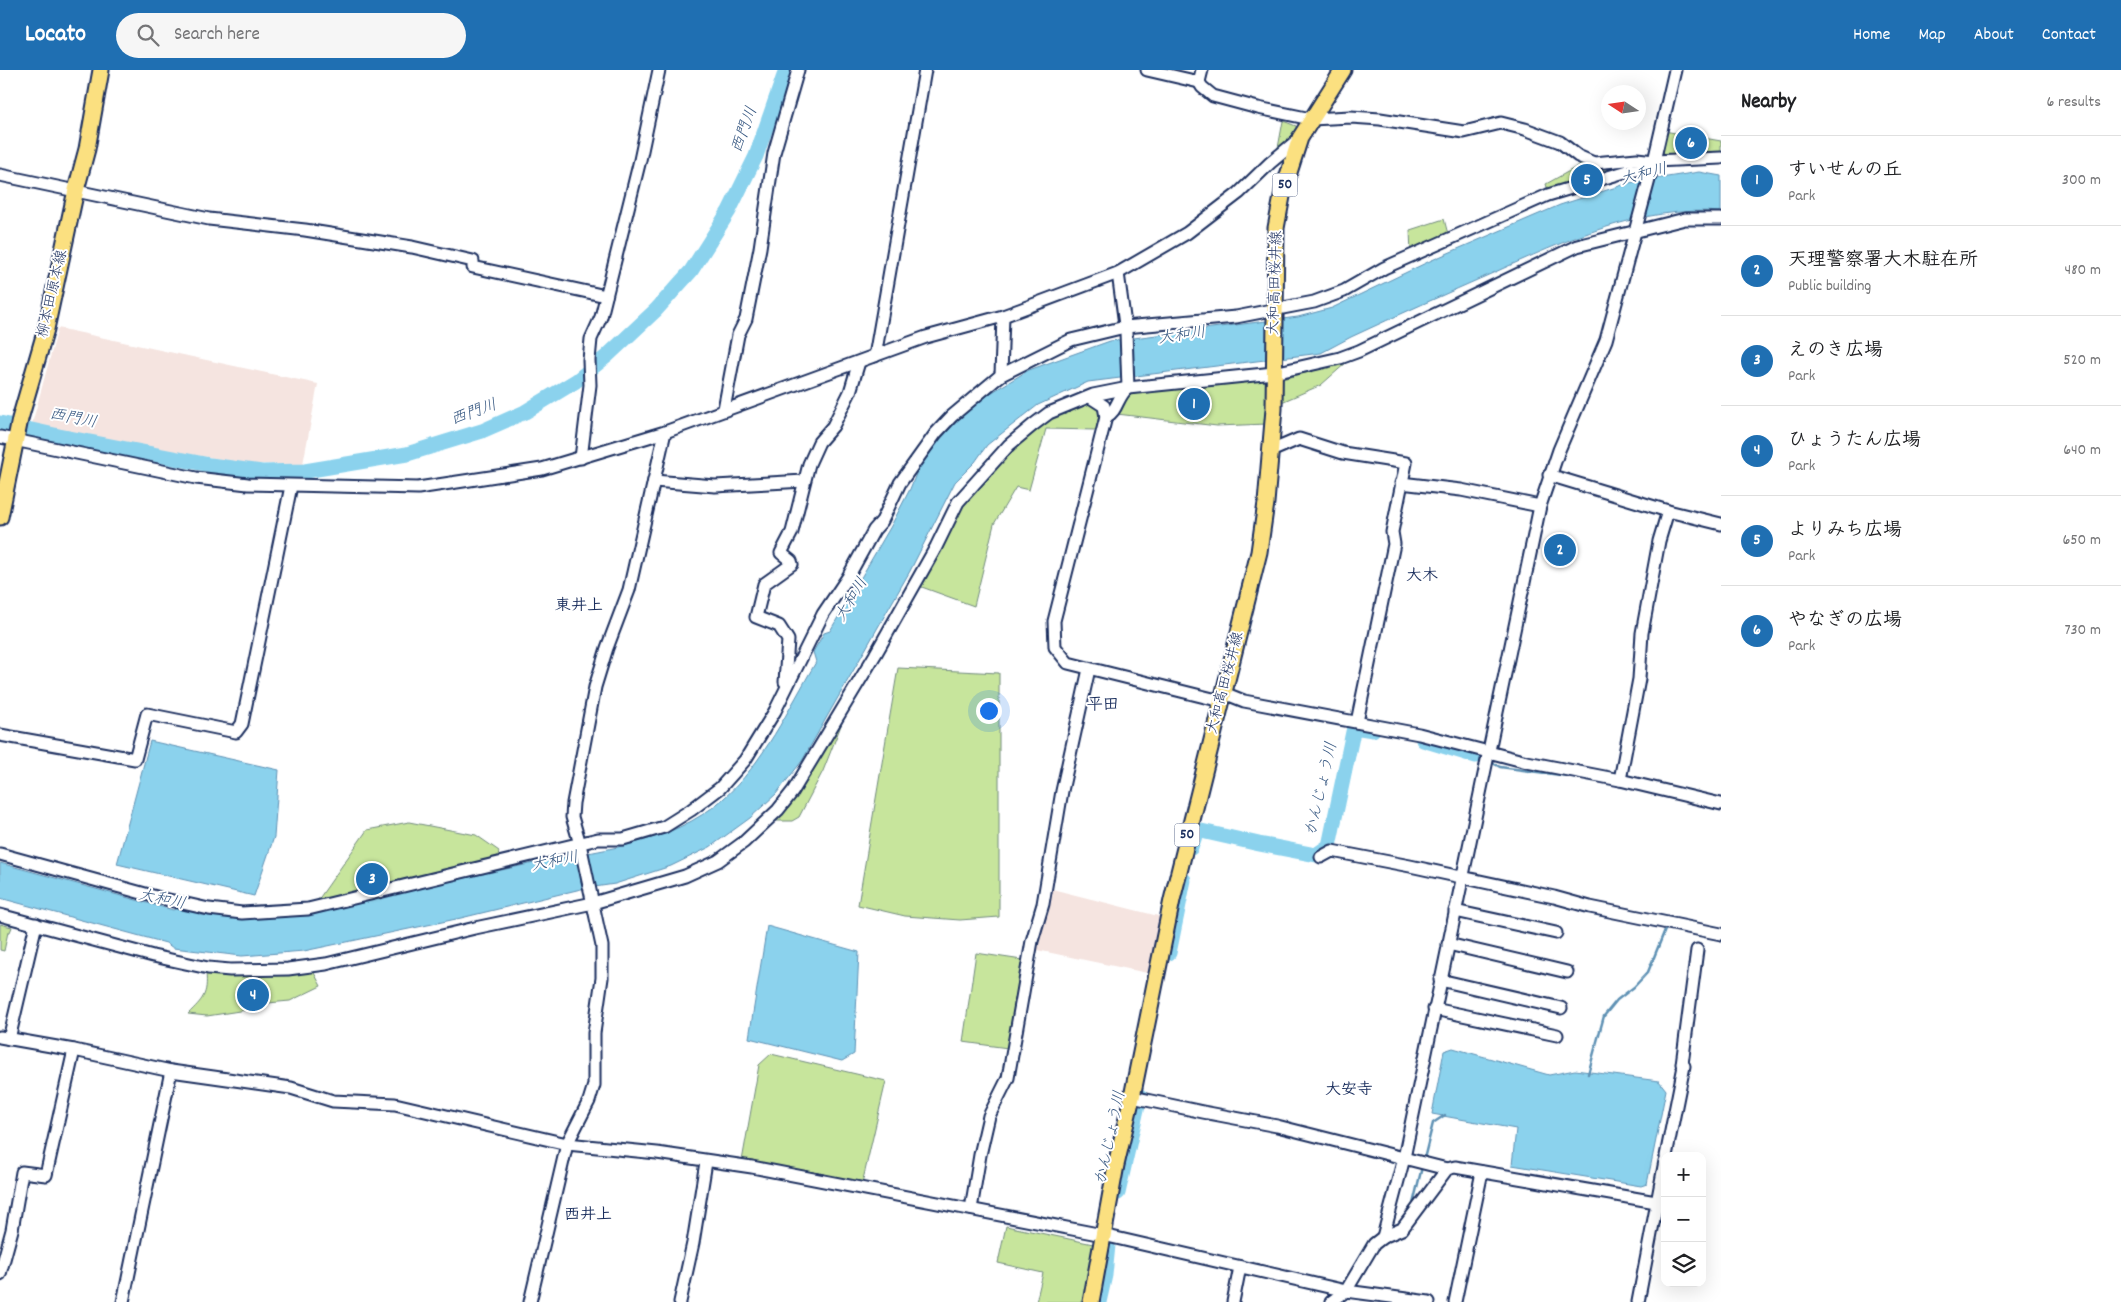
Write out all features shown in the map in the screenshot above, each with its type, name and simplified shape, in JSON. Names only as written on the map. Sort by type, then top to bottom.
[{"type":"main road","name":"柳本田原本線","points":[[0,517],[20,419],[46,329],[76,190],[87,149],[101,70]]},
{"type":"main road","name":"大和高田桜井線","points":[[1091,1302],[1107,1236],[1116,1165],[1137,1098],[1172,900],[1259,552],[1271,451],[1276,228],[1283,191],[1300,138],[1343,70]]},
{"type":"street","points":[[581,458],[590,385],[589,360],[591,339],[601,317],[640,160],[659,70]]},
{"type":"street","points":[[724,409],[738,335],[746,319],[760,248],[774,153],[798,70]]},
{"type":"street","points":[[875,356],[926,70]]},
{"type":"street","points":[[1146,70],[1201,76],[1202,87],[1213,96],[1311,119],[1380,119],[1464,132],[1501,123],[1525,129],[1560,142],[1578,156],[1594,163],[1637,159],[1653,165]]},
{"type":"street","points":[[1383,1237],[1404,1158],[1463,878],[1487,752],[1540,506],[1549,476],[1606,340],[1653,165],[1675,70]]},
{"type":"street","points":[[0,438],[16,438],[196,478],[292,486],[434,487],[542,469],[664,432],[926,336],[1002,316],[1118,274],[1187,233],[1239,193],[1270,162],[1300,138]]},
{"type":"street","points":[[0,854],[209,910],[242,913],[308,909],[580,846],[598,840],[623,839],[664,827],[720,788],[745,760],[775,711],[823,614],[848,577],[874,530],[882,521],[900,483],[936,433],[952,416],[1001,375],[1071,340],[1125,329],[1274,312],[1314,302],[1344,291],[1384,268],[1548,195],[1653,165],[1721,158]]},
{"type":"street","points":[[0,174],[209,219],[305,230],[412,247],[473,260],[473,267],[606,296]]},
{"type":"street","points":[[0,915],[153,956],[208,968],[230,970],[288,969],[326,964],[593,902],[685,876],[718,860],[744,842],[778,810],[794,791],[875,655],[936,547],[958,502],[1009,445],[1049,413],[1090,397],[1128,386],[1274,371],[1340,358],[1359,352],[1577,246],[1685,219],[1721,220]]},
{"type":"street","points":[[1106,417],[1112,413],[1122,393],[1128,386],[1125,329],[1118,274]]},
{"type":"street","points":[[1001,375],[1002,316]]},
{"type":"street","points":[[784,690],[788,640],[778,626],[756,617],[764,584],[792,564],[781,553],[792,532],[809,464],[819,442],[833,426],[850,392],[859,362]]},
{"type":"street","points":[[1090,397],[1104,406],[1106,417],[1054,621],[1055,647],[1068,663],[1213,699],[1223,695],[1244,701],[1419,734],[1487,752],[1620,780],[1721,804]]},
{"type":"street","points":[[530,1302],[567,1144],[589,1101],[594,1085],[594,1033],[602,978],[602,946],[572,817],[573,802],[595,687],[606,648],[626,598],[664,432]]},
{"type":"street","points":[[1271,451],[1299,439],[1343,453],[1406,463],[1392,532],[1394,544],[1357,722]]},
{"type":"street","points":[[1549,476],[1668,511],[1721,524]]},
{"type":"street","points":[[654,481],[716,486],[804,481]]},
{"type":"street","points":[[1401,483],[1461,490],[1540,506]]},
{"type":"street","points":[[0,735],[135,758],[148,714],[236,732],[242,724],[292,486]]},
{"type":"street","points":[[1620,780],[1639,679],[1642,633],[1660,541],[1668,511]]},
{"type":"street","points":[[971,1209],[980,1154],[989,1116],[1008,1078],[1032,940],[1043,904],[1062,791],[1089,669]]},
{"type":"street","points":[[1321,857],[1332,851],[1410,866],[1554,897],[1590,907],[1721,934]]},
{"type":"street","points":[[1455,911],[1556,933]]},
{"type":"street","points":[[36,924],[5,1038],[74,1050],[171,1071],[292,1088],[332,1101],[395,1104],[567,1144],[657,1152],[706,1162],[752,1167],[1181,1251],[1365,1297],[1429,1302]]},
{"type":"street","points":[[1448,944],[1568,972]]},
{"type":"street","points":[[1667,1152],[1684,1066],[1682,1064],[1697,950]]},
{"type":"street","points":[[1440,980],[1562,1008]]},
{"type":"street","points":[[1434,1009],[1556,1035]]},
{"type":"street","points":[[0,1274],[12,1230],[22,1172],[46,1175],[74,1050]]},
{"type":"street","points":[[123,1302],[171,1071]]},
{"type":"street","points":[[1137,1098],[1340,1140],[1447,1169],[1455,1167],[1656,1202]]},
{"type":"street","points":[[680,1302],[693,1243],[706,1162]]},
{"type":"street","points":[[1331,1302],[1346,1291],[1374,1244],[1383,1237],[1402,1229],[1447,1169]]},
{"type":"street","points":[[1455,1302],[1482,1172]]},
{"type":"street","points":[[1638,1302],[1661,1179]]},
{"type":"street","points":[[1233,1302],[1240,1267]]},
{"type":"shaded area","points":[[58,328],[318,384],[303,464],[253,464],[175,452],[32,424]]},
{"type":"shaded area","points":[[1052,889],[1162,917],[1152,974],[1037,950]]},
{"type":"green space","points":[[1283,121],[1296,126],[1298,132],[1287,145],[1278,148]]},
{"type":"green space","points":[[1664,131],[1721,141],[1721,157],[1664,155],[1662,144]]},
{"type":"green space","points":[[1631,162],[1634,175],[1551,200],[1546,184],[1582,164]]},
{"type":"green space","points":[[1444,219],[1449,238],[1411,255],[1410,230]]},
{"type":"green space","points":[[1347,362],[1321,385],[1277,404],[1278,380]]},
{"type":"green space","points":[[1267,378],[1267,424],[1217,426],[1117,414],[1125,395]]},
{"type":"green space","points":[[1090,402],[1100,409],[1096,430],[1046,429],[1029,490],[1016,487],[994,524],[974,606],[919,586],[961,506],[1014,447],[1049,419]]},
{"type":"green space","points":[[898,668],[999,673],[999,917],[960,920],[905,916],[858,905]]},
{"type":"green space","points":[[847,710],[823,771],[799,817],[792,821],[773,821]]},
{"type":"green space","points":[[409,822],[476,835],[499,851],[498,856],[505,858],[318,900],[367,830]]},
{"type":"green space","points":[[0,924],[12,927],[10,932],[8,932],[4,951],[0,950]]},
{"type":"green space","points":[[976,953],[1022,960],[1008,1048],[963,1042]]},
{"type":"green space","points":[[312,969],[321,986],[290,1001],[268,1003],[246,1010],[207,1016],[188,1014],[205,992],[206,973],[253,976]]},
{"type":"green space","points":[[771,1054],[886,1081],[862,1184],[742,1161],[759,1065]]},
{"type":"green space","points":[[1006,1226],[1098,1245],[1085,1302],[1036,1302],[1043,1273],[998,1263]]},
{"type":"water","name":"大和川","points":[[1699,172],[1721,176],[1721,212],[1691,211],[1662,214],[1632,220],[1575,238],[1404,313],[1321,353],[1088,382],[1038,405],[987,445],[975,462],[955,482],[910,571],[802,761],[776,794],[750,818],[710,847],[671,866],[615,884],[581,889],[461,918],[304,951],[242,956],[173,948],[166,943],[0,898],[0,863],[173,910],[188,907],[194,909],[200,915],[257,918],[297,916],[529,864],[631,844],[656,837],[680,827],[702,815],[723,799],[751,769],[763,752],[816,662],[813,652],[824,633],[830,631],[891,526],[910,489],[922,459],[974,403],[1029,370],[1110,341],[1298,317],[1332,308],[1432,260],[1560,205],[1629,183]]},
{"type":"water","points":[[150,741],[279,770],[274,837],[254,896],[117,864]]},
{"type":"water","points":[[767,926],[859,952],[854,1054],[842,1061],[749,1038]]},
{"type":"water","points":[[1453,1048],[1549,1075],[1575,1070],[1659,1081],[1666,1090],[1647,1184],[1641,1186],[1512,1165],[1516,1129],[1432,1114],[1444,1051]]},
{"type":"waterway","name":"西門川","points":[[0,423],[210,465],[262,472],[305,471],[407,454],[482,431],[525,412],[576,381],[607,356],[656,310],[691,271],[729,211],[756,156],[786,70]]},
{"type":"waterway","name":"かんじょう川","points":[[1191,848],[1197,830],[1316,855],[1329,846],[1354,727],[1373,730]]},
{"type":"waterway","name":"かんじょう川","points":[[1423,740],[1476,756]]},
{"type":"waterway","name":"かんじょう川","points":[[1476,756],[1483,759]]},
{"type":"waterway","name":"かんじょう川","points":[[1491,762],[1500,767],[1576,777]]},
{"type":"waterway","name":"かんじょう川","points":[[1169,953],[1184,880]]},
{"type":"waterway","points":[[1588,1074],[1604,1016],[1617,1000],[1634,987],[1648,972],[1665,930],[1668,928]]},
{"type":"waterway","name":"かんじょう川","points":[[1118,1193],[1140,1096]]},
{"type":"waterway","points":[[1424,1159],[1433,1123],[1445,1115]]},
{"type":"waterway","points":[[1412,1208],[1422,1167]]},
{"type":"waterway","name":"かんじょう川","points":[[1099,1302],[1105,1275],[1109,1235]]},
{"type":"place","name":"やなぎの広場","points":[[1691,143]]},
{"type":"place","name":"よりみち広場","points":[[1587,180]]},
{"type":"place","name":"すいせんの丘","points":[[1194,404]]},
{"type":"place","name":"天理警察署大木駐在所","points":[[1560,550]]},
{"type":"place","name":"えのき広場","points":[[372,879]]},
{"type":"place","name":"ひょうたん広場","points":[[253,995]]},
{"type":"district","name":"大木","points":[[1422,576]]},
{"type":"district","name":"東井上","points":[[579,606]]},
{"type":"district","name":"平田","points":[[1103,705]]},
{"type":"district","name":"大安寺","points":[[1349,1090]]},
{"type":"district","name":"西井上","points":[[588,1215]]}]
